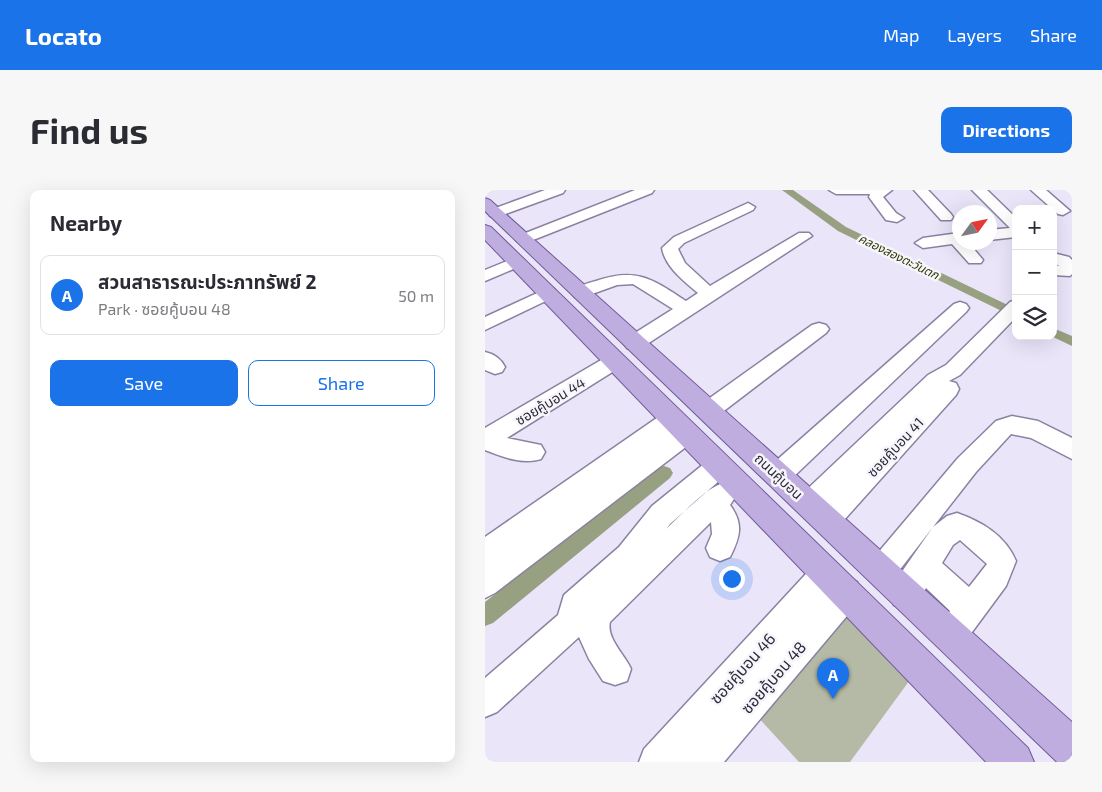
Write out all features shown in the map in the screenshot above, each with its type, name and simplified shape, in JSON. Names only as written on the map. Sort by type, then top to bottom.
[{"type":"main road","name":"ถนนคู้บอน","points":[[488,213],[520,251],[548,293],[625,352],[708,411],[1072,749]]},
{"type":"main road","name":"ถนนคู้บอน","points":[[520,251],[581,293],[679,426],[1014,762]]},
{"type":"street","points":[[488,213],[528,190]]},
{"type":"street","points":[[488,213],[558,190]]},
{"type":"street","points":[[604,207],[597,200],[621,190]]},
{"type":"street","points":[[485,276],[520,251],[604,207],[647,190]]},
{"type":"street","points":[[836,190],[885,190]]},
{"type":"street","points":[[878,190],[877,197],[884,210],[891,217],[897,218]]},
{"type":"street","points":[[921,190],[946,218]]},
{"type":"street","points":[[979,190],[1012,222]]},
{"type":"street","points":[[1038,190],[1063,211]]},
{"type":"street","points":[[709,294],[677,265],[671,256],[670,248],[679,240],[747,207]]},
{"type":"street","points":[[997,233],[1012,232]]},
{"type":"street","name":"ซอยคู้บอน 44","points":[[485,440],[625,352],[709,294],[804,236]]},
{"type":"street","points":[[923,242],[952,239]]},
{"type":"street","points":[[967,250],[975,260]]},
{"type":"street","points":[[581,293],[614,278],[630,277],[645,282],[686,310]]},
{"type":"street","points":[[485,324],[548,293]]},
{"type":"street","points":[[778,475],[960,308]]},
{"type":"street","name":"ซอยคู้บอน 41","points":[[818,512],[949,389],[953,370],[1012,310]]},
{"type":"street","points":[[708,411],[819,329]]},
{"type":"street","points":[[881,571],[967,465],[1004,427],[1010,424],[1020,425],[1072,449]]},
{"type":"street","points":[[485,554],[679,426]]},
{"type":"street","points":[[485,583],[679,426]]},
{"type":"street","points":[[485,440],[509,449],[533,452]]},
{"type":"street","points":[[615,669],[593,635],[593,620],[599,611],[713,504],[728,474]]},
{"type":"street","points":[[485,700],[572,623],[575,606],[629,557],[638,543],[661,516],[728,474]]},
{"type":"street","points":[[713,504],[727,524],[728,531],[720,548]]},
{"type":"street","points":[[905,594],[943,536],[957,526],[973,534],[999,556],[1002,561],[1001,568],[950,636]]},
{"type":"street","points":[[923,565],[970,609]]},
{"type":"street","name":"ซอยคู้บอน 48","points":[[701,762],[836,583]]},
{"type":"street","name":"ซอยคู้บอน 46","points":[[657,762],[836,583]]},
{"type":"green space","points":[[852,608],[915,673],[850,762],[799,762],[756,715]]},
{"type":"waterway","name":"คลองสองตะวันตก","points":[[787,190],[842,229],[1012,312]]},
{"type":"waterway","name":"คลองสองตะวันตก","points":[[1057,334],[1072,341]]},
{"type":"waterway","points":[[485,615],[664,473]]},
{"type":"place","name":"สวนสาธารณะประภาทรัพย์ 2","points":[[833,699]]}]
